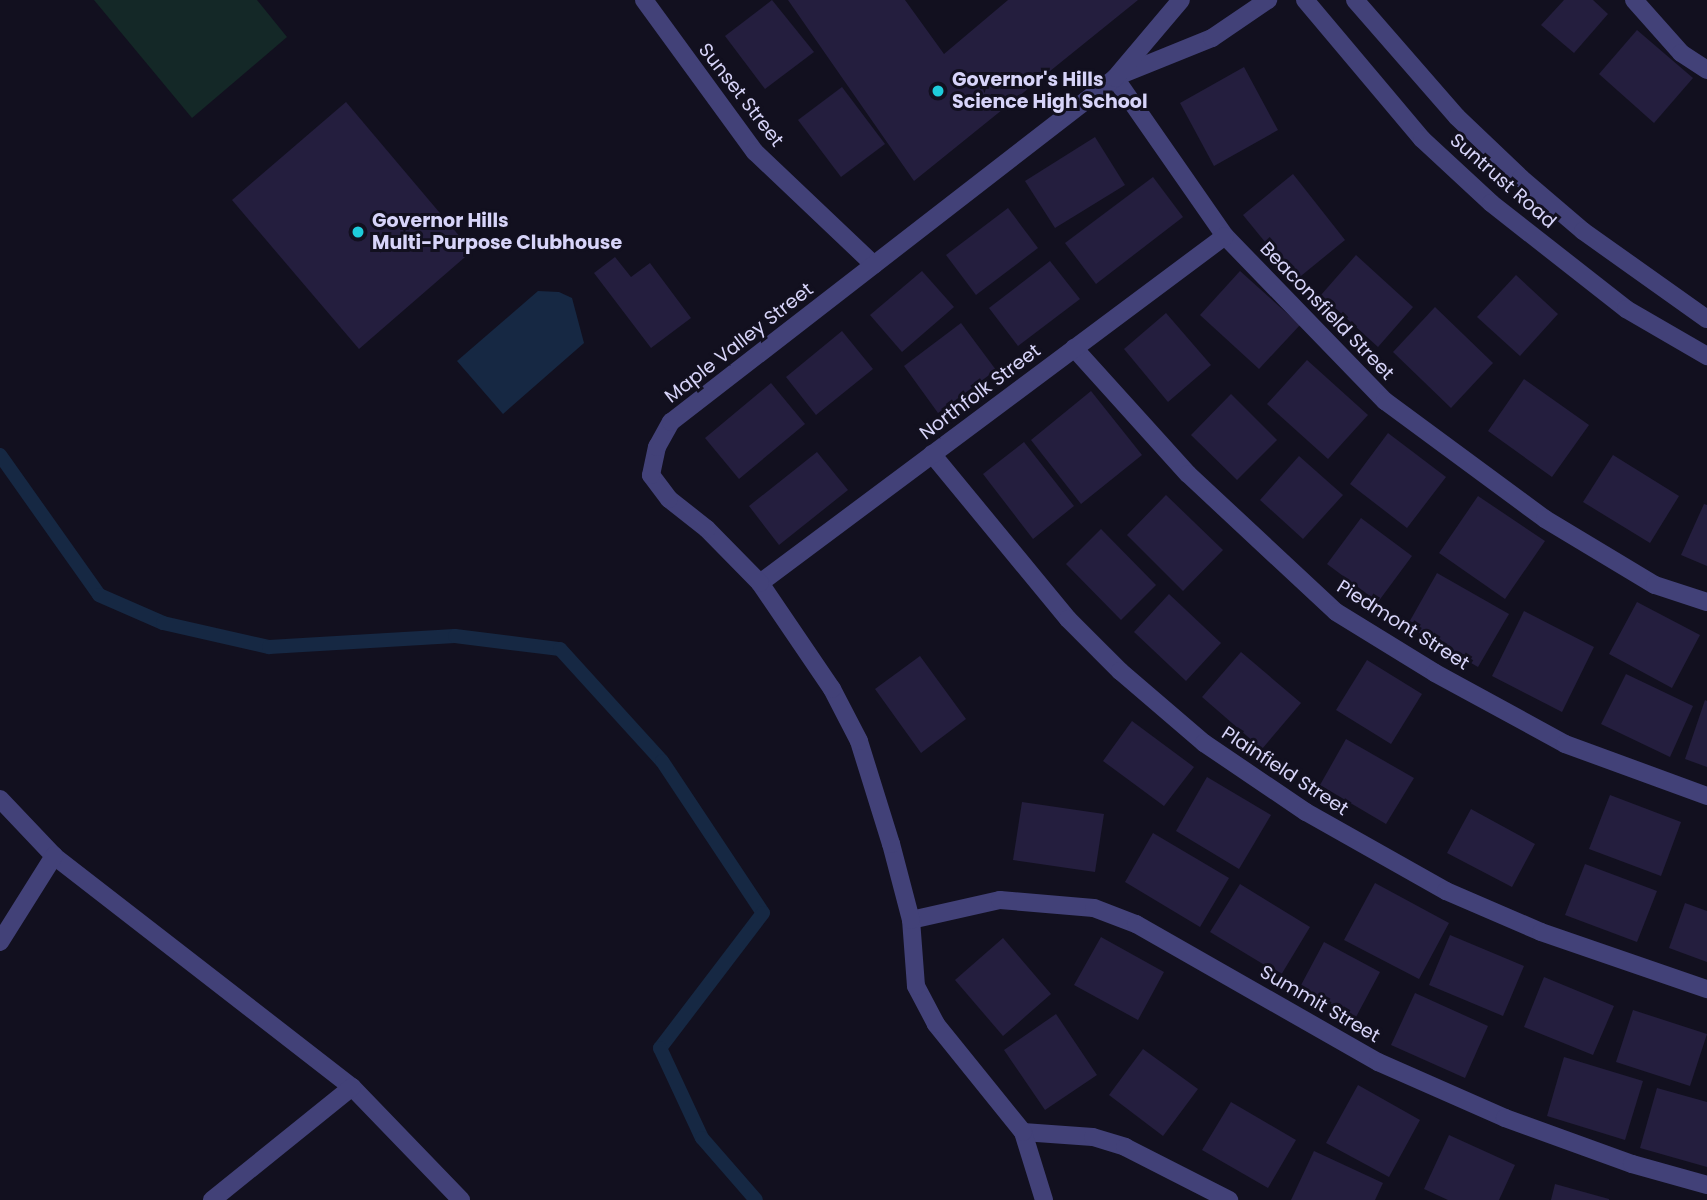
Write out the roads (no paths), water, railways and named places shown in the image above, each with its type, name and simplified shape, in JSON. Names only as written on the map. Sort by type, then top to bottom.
[{"type":"street","name":"Sunset Street","points":[[644,0],[755,152],[874,265]]},
{"type":"street","points":[[1115,78],[1181,0]]},
{"type":"street","points":[[1115,78],[1212,38],[1268,0]]},
{"type":"street","name":"Suntrust Road","points":[[1304,0],[1422,139],[1491,203],[1626,309],[1707,356]]},
{"type":"street","name":"Suntrust Road","points":[[1355,0],[1457,117],[1521,178],[1594,239],[1707,319]]},
{"type":"street","points":[[1634,0],[1681,53],[1707,70]]},
{"type":"street","name":"Maple Valley Street","points":[[1044,1200],[1023,1132],[936,1024],[916,986],[911,920],[859,741],[832,689],[760,583],[708,529],[669,499],[651,475],[657,447],[670,422],[1115,78]]},
{"type":"street","name":"Beaconsfield Street","points":[[1115,78],[1225,236],[1385,401],[1545,519],[1655,585],[1707,602]]},
{"type":"street","name":"Northfolk Street","points":[[760,583],[1225,236]]},
{"type":"street","name":"Piedmont Street","points":[[1074,348],[1188,474],[1336,612],[1435,673],[1565,744],[1707,796]]},
{"type":"street","name":"Plainfield Street","points":[[932,454],[1068,619],[1120,671],[1204,743],[1326,824],[1446,891],[1541,932],[1707,989]]},
{"type":"street","points":[[0,799],[54,856],[352,1087],[461,1200]]},
{"type":"street","points":[[0,942],[54,856]]},
{"type":"street","name":"Summit Street","points":[[911,920],[1000,900],[1094,908],[1136,924],[1378,1062],[1505,1118],[1632,1164],[1707,1185]]},
{"type":"street","points":[[212,1200],[352,1087]]},
{"type":"street","points":[[1023,1132],[1093,1137],[1125,1147],[1229,1200]]},
{"type":"water","points":[[538,291],[559,292],[572,298],[584,343],[503,414],[457,361]]},
{"type":"waterway","points":[[0,455],[99,595],[163,623],[269,647],[455,636],[560,649],[662,761],[763,913],[660,1048],[702,1138],[756,1200]]},
{"type":"place","name":"Governor's Hills Science High School","points":[[938,91]]},
{"type":"place","name":"Governor Hills Multi-Purpose Clubhouse","points":[[358,232]]}]
